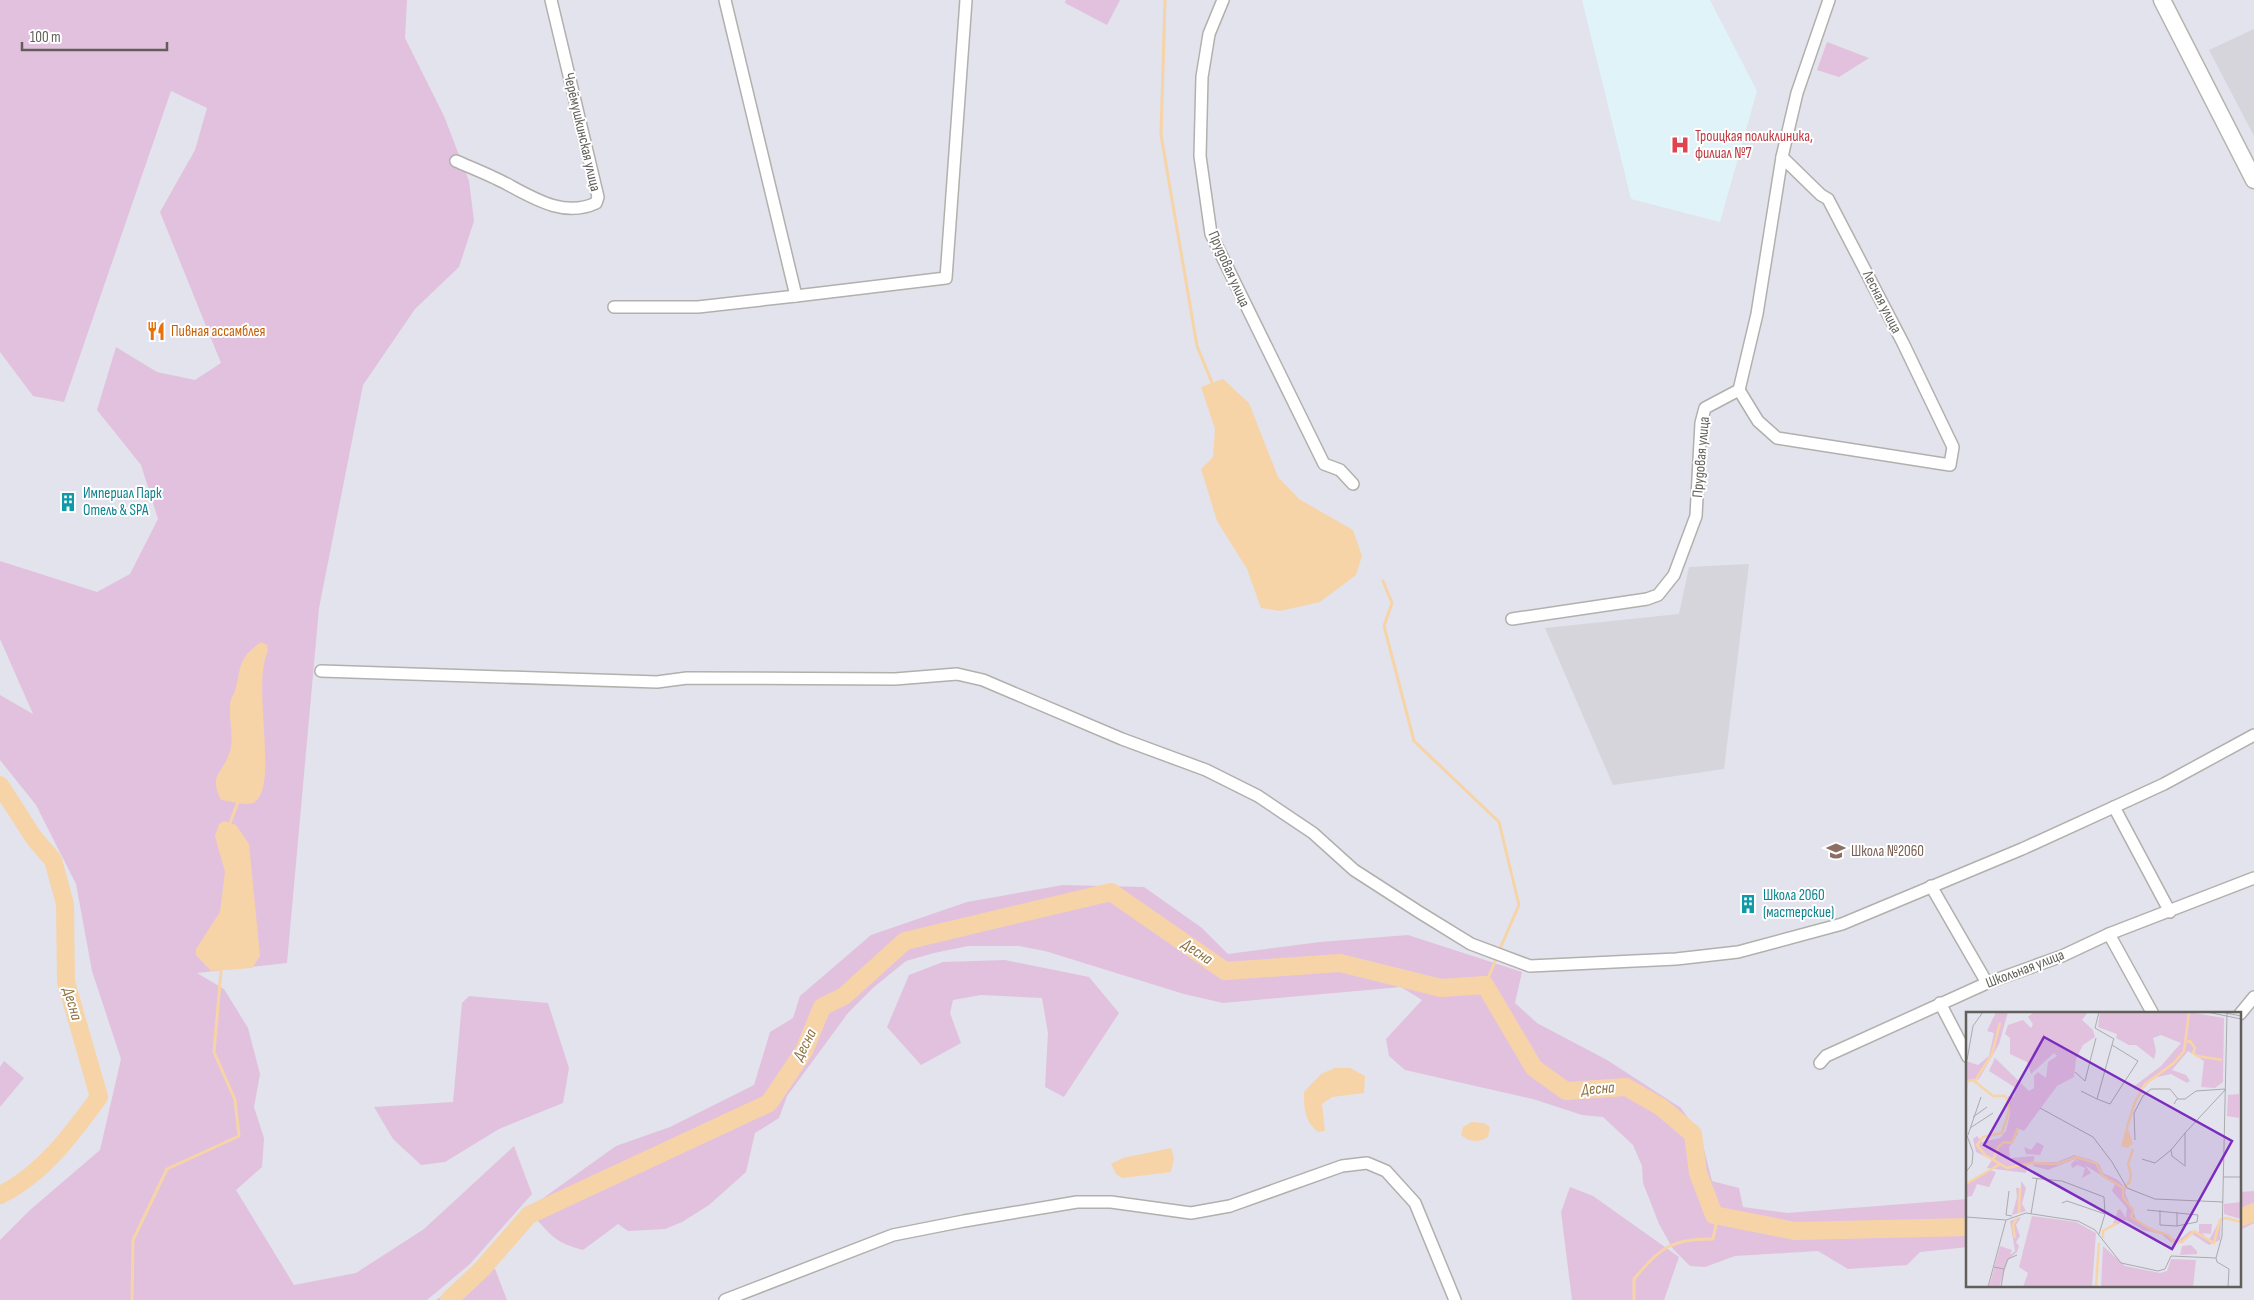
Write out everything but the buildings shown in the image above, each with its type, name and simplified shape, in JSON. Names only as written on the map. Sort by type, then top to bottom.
[{"type":"street","name":"Черёмушкинская улица","points":[[456,161],[505,183],[524,195],[567,209],[586,207],[596,203],[598,196],[551,0]]},
{"type":"street","points":[[724,0],[796,296]]},
{"type":"street","points":[[614,307],[698,307],[946,278],[966,0]]},
{"type":"street","name":"Прудовая улица","points":[[1223,0],[1209,34],[1202,78],[1200,156],[1211,234],[1324,464],[1340,470],[1353,484]]},
{"type":"street","points":[[1739,390],[1756,314],[1782,157],[1797,93],[1829,0]]},
{"type":"street","points":[[2162,0],[2254,180]]},
{"type":"street","name":"Лесная улица","points":[[1739,390],[1758,421],[1776,438],[1950,464],[1953,447],[1950,439],[1828,199],[1821,195],[1782,157]]},
{"type":"street","name":"Прудовая улица","points":[[1512,619],[1647,600],[1658,595],[1674,575],[1696,516],[1701,423],[1705,408],[1739,390]]},
{"type":"street","points":[[321,672],[657,682],[687,678],[895,679],[957,674],[982,680],[1122,739],[1206,770],[1258,796],[1313,833],[1363,875],[1471,944],[1530,966],[1676,958],[1738,952],[1842,924],[2022,849],[2164,784],[2254,734]]},
{"type":"street","points":[[2114,807],[2170,912]]},
{"type":"street","name":"Школьная улица","points":[[1820,1063],[1826,1056],[1940,1003],[1987,983],[2062,956],[2109,934],[2254,878]]},
{"type":"street","points":[[1931,886],[1987,983]]},
{"type":"street","points":[[2109,934],[2152,1012]]},
{"type":"street","points":[[2242,1012],[2254,997]]},
{"type":"street","points":[[1940,1003],[1966,1053]]},
{"type":"street","points":[[725,1300],[893,1235],[964,1220],[1077,1202],[1111,1202],[1191,1213],[1230,1206],[1342,1166],[1367,1164],[1386,1171],[1415,1203],[1455,1300]]},
{"type":"shaded area","points":[[0,0],[407,0],[405,38],[444,116],[469,181],[474,221],[459,267],[415,309],[363,385],[319,608],[287,963],[197,973],[224,989],[248,1028],[260,1074],[254,1107],[264,1138],[262,1167],[236,1190],[294,1285],[356,1273],[424,1229],[514,1146],[532,1194],[470,1264],[427,1300],[0,1300],[0,1240],[30,1210],[100,1150],[121,1059],[92,971],[76,884],[36,805],[0,760],[0,695],[33,714],[0,639],[0,561],[97,592],[130,574],[158,519],[141,465],[97,410],[116,347],[157,372],[195,380],[221,363],[160,212],[195,150],[207,108],[171,91],[64,402],[33,396],[0,352]]},
{"type":"shaded area","points":[[1066,0],[1120,0],[1107,25],[1065,3]]},
{"type":"shaded area","name":"Троицкая поликлиника, филиал №7","points":[[1582,0],[1710,0],[1757,91],[1720,222],[1631,199]]},
{"type":"shaded area","points":[[2254,29],[2254,136],[2209,50]]},
{"type":"shaded area","points":[[1827,42],[1869,58],[1839,77],[1817,70]]},
{"type":"shaded area","points":[[1223,379],[1249,403],[1278,477],[1299,499],[1353,530],[1362,556],[1356,575],[1320,602],[1280,611],[1261,608],[1247,569],[1217,521],[1201,469],[1213,457],[1215,429],[1201,387]]},
{"type":"shaded area","points":[[1749,564],[1724,769],[1613,785],[1545,628],[1679,614],[1689,567]]},
{"type":"shaded area","points":[[261,642],[267,645],[268,651],[262,686],[265,775],[262,792],[255,802],[243,804],[221,800],[217,791],[216,779],[230,751],[230,701],[235,691],[240,669],[244,658]]},
{"type":"shaded area","points":[[224,821],[236,825],[249,844],[260,956],[252,968],[211,971],[196,955],[196,949],[220,912],[225,872],[215,836],[219,824]]},
{"type":"shaded area","points":[[1063,885],[1144,887],[1202,928],[1228,954],[1320,942],[1408,935],[1522,972],[1515,1003],[1537,1023],[1607,1060],[1681,1108],[1701,1137],[1712,1181],[1739,1188],[1743,1207],[1787,1213],[1966,1199],[1966,1247],[1920,1252],[1907,1265],[1848,1269],[1818,1251],[1735,1256],[1705,1267],[1690,1266],[1673,1249],[1659,1224],[1643,1183],[1642,1166],[1633,1145],[1603,1117],[1582,1115],[1533,1099],[1405,1070],[1389,1056],[1386,1039],[1422,1000],[1401,987],[1223,1003],[1184,994],[1045,951],[1019,946],[968,946],[934,953],[906,961],[874,987],[848,1013],[787,1096],[779,1118],[755,1133],[746,1172],[709,1205],[682,1222],[665,1229],[628,1231],[618,1224],[583,1250],[556,1238],[535,1218],[539,1201],[616,1146],[670,1127],[754,1085],[770,1032],[793,1018],[800,996],[871,935],[967,902]]},
{"type":"shaded area","points":[[1005,960],[1089,977],[1119,1013],[1064,1097],[1045,1087],[1048,1033],[1042,998],[981,995],[953,1000],[950,1013],[961,1043],[921,1065],[887,1027],[909,975],[943,962]]},
{"type":"shaded area","points":[[469,996],[548,1003],[569,1068],[563,1103],[499,1129],[445,1162],[421,1165],[393,1139],[374,1107],[453,1102],[462,1003]]},
{"type":"shaded area","points":[[4,1061],[24,1078],[0,1107],[0,1067]]},
{"type":"shaded area","points":[[1335,1068],[1350,1068],[1365,1076],[1364,1093],[1332,1097],[1322,1104],[1325,1131],[1318,1132],[1307,1118],[1304,1092],[1321,1074]]},
{"type":"shaded area","points":[[1472,1122],[1484,1123],[1490,1127],[1488,1137],[1474,1141],[1461,1135],[1463,1127]]},
{"type":"shaded area","points":[[1171,1148],[1174,1158],[1171,1172],[1122,1178],[1116,1174],[1111,1164],[1123,1158]]},
{"type":"shaded area","points":[[1570,1187],[1593,1196],[1679,1257],[1664,1300],[1572,1300],[1561,1212]]},
{"type":"shaded area","points":[[2254,1191],[2254,1223],[2242,1229],[2242,1192]]},
{"type":"shaded area","points":[[482,1269],[495,1269],[507,1300],[436,1300]]},
{"type":"waterway","points":[[1165,0],[1161,135],[1197,346],[1213,385]]},
{"type":"waterway","points":[[1383,581],[1392,603],[1384,626],[1414,741],[1499,822],[1519,905],[1499,951]]},
{"type":"waterway","name":"Десна","points":[[0,785],[34,838],[53,860],[65,904],[66,982],[99,1097],[67,1139],[43,1165],[15,1187],[0,1195]]},
{"type":"waterway","points":[[230,823],[238,802]]},
{"type":"waterway","name":"Десна","points":[[449,1300],[482,1269],[529,1215],[769,1103],[804,1051],[822,1007],[844,996],[905,941],[1111,892],[1225,971],[1340,963],[1441,988],[1485,985],[1534,1068],[1566,1091],[1626,1087],[1661,1107],[1693,1134],[1698,1173],[1714,1215],[1795,1231],[1966,1227]]},
{"type":"waterway","points":[[1485,985],[1497,957]]},
{"type":"waterway","points":[[132,1300],[133,1240],[167,1169],[239,1136],[235,1100],[214,1052],[221,971]]},
{"type":"waterway","name":"Десна","points":[[2242,1217],[2254,1212]]},
{"type":"waterway","points":[[1634,1300],[1634,1279],[1652,1260],[1660,1252],[1677,1243],[1687,1240],[1713,1239],[1718,1215]]},
{"type":"place","name":"Троицкая поликлиника, филиал №7","points":[[1680,145]]},
{"type":"place","name":"Пивная ассамблея","points":[[156,331]]},
{"type":"place","name":"Империал Парк Отель & SPA","points":[[68,502]]},
{"type":"place","name":"Школа №2060","points":[[1836,851]]},
{"type":"place","name":"Школа 2060 (мастерские)","points":[[1748,904]]}]
